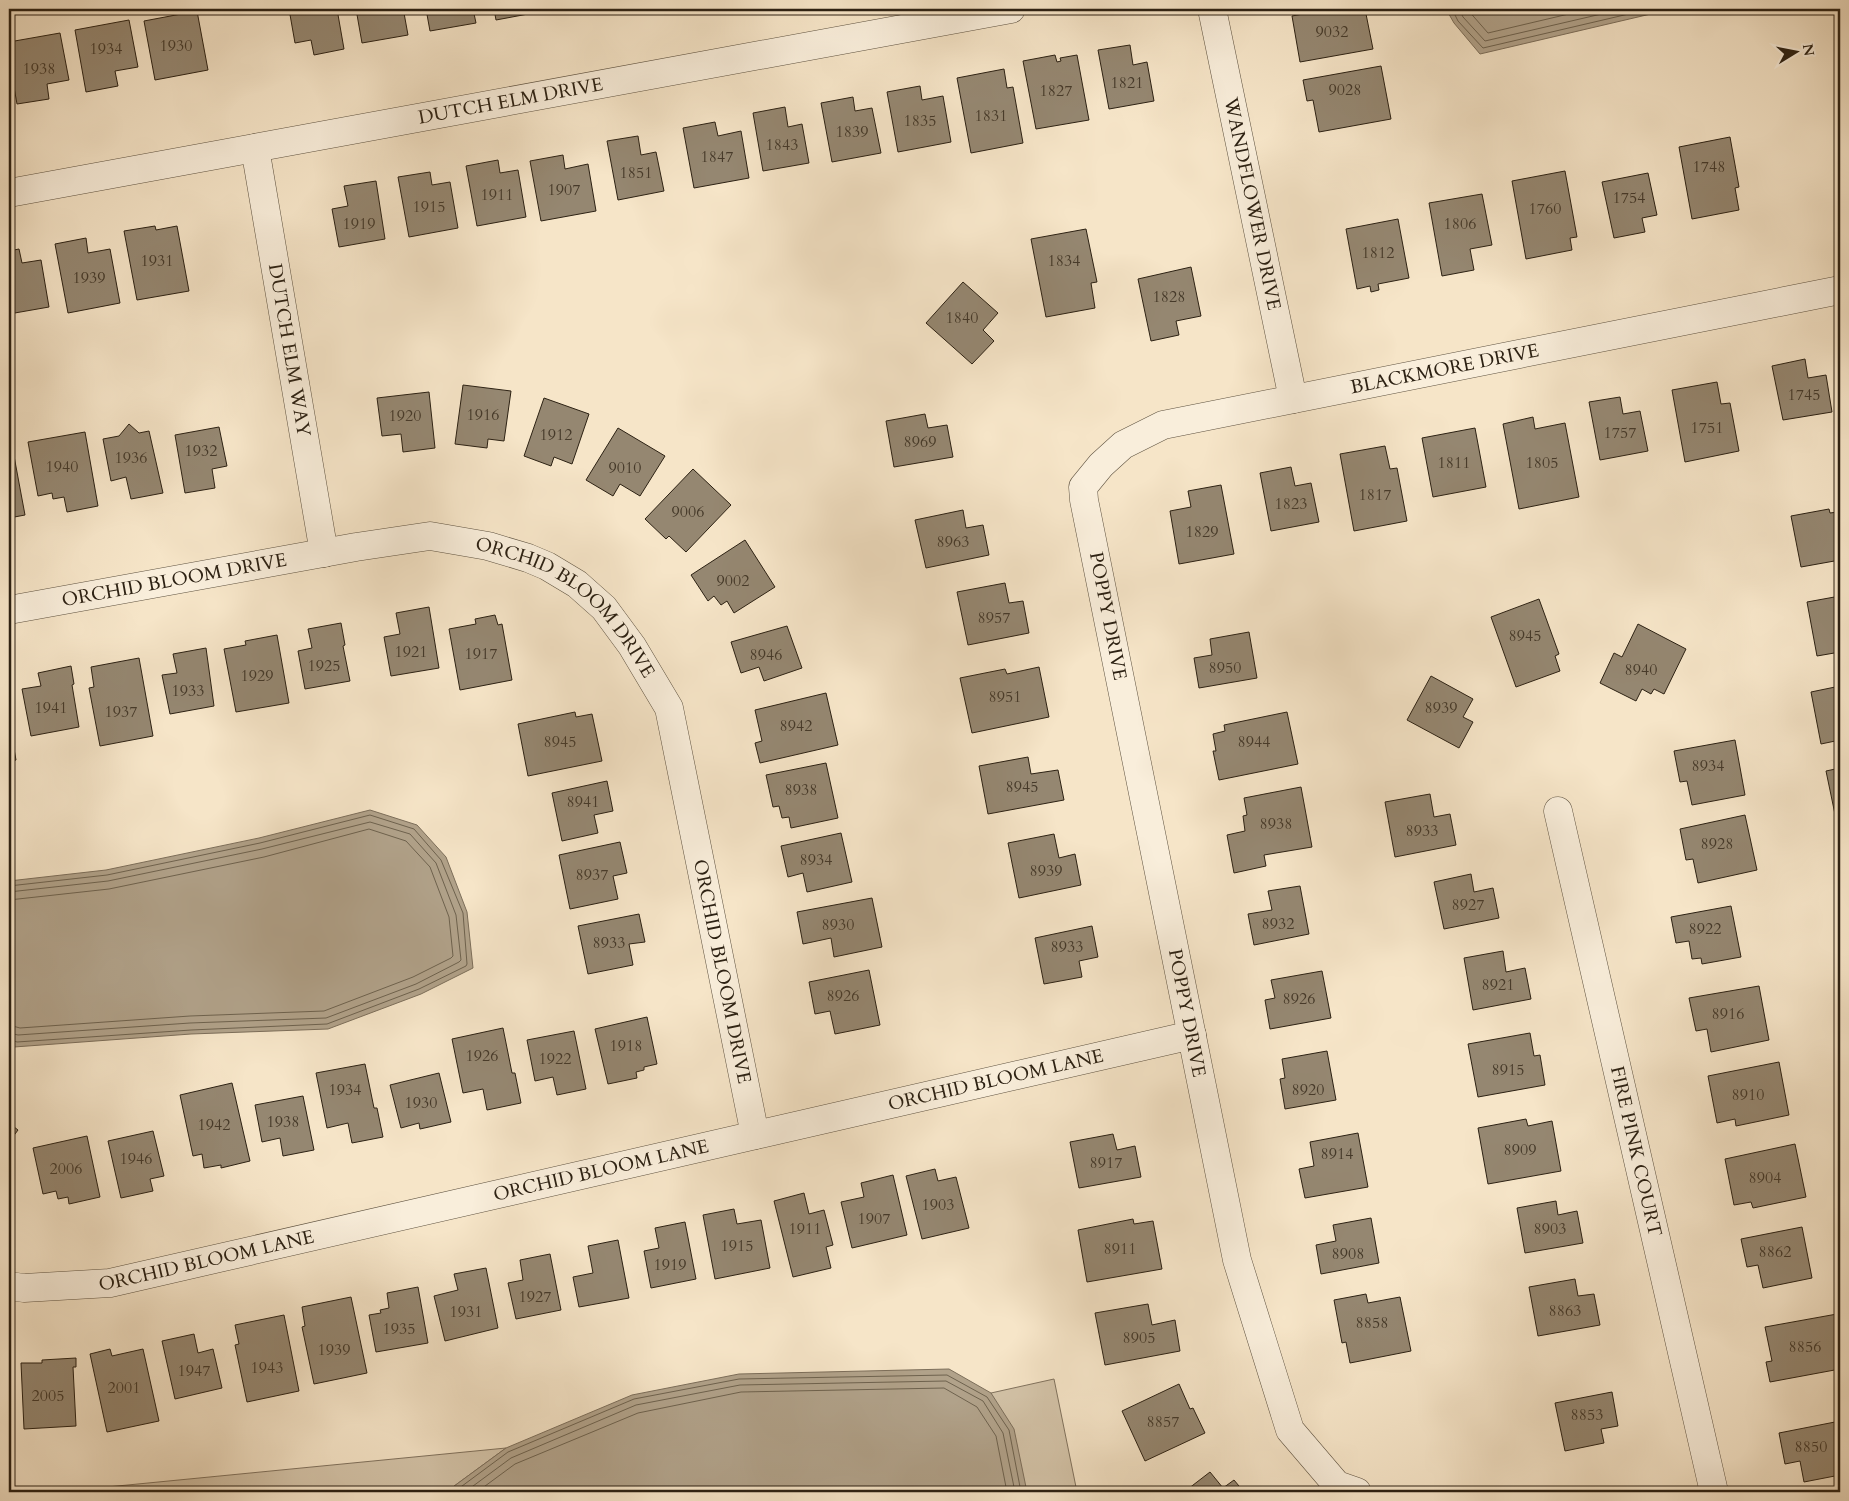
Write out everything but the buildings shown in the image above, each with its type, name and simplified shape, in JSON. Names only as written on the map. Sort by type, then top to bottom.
[{"type":"street","name":"DUTCH ELM DRIVE","points":[[9,193],[1011,9]]},
{"type":"street","name":"WANDFLOWER DRIVE","points":[[1212,9],[1293,399]]},
{"type":"street","name":"DUTCH ELM WAY","points":[[255,148],[324,553]]},
{"type":"street","name":"BLACKMORE DRIVE","points":[[1084,500],[1083,487],[1101,465],[1123,445],[1163,425],[1840,290]]},
{"type":"street","name":"POPPY DRIVE","points":[[1084,500],[1237,1260],[1290,1430],[1337,1485],[1356,1492]]},
{"type":"street","name":"ORCHID BLOOM DRIVE","points":[[9,610],[324,553],[430,536],[488,546],[548,566],[577,584],[604,608],[610,616],[632,646],[669,708],[755,1135]]},
{"type":"street","name":"FIRE PINK COURT","points":[[1558,811],[1714,1492]]},
{"type":"street","name":"ORCHID BLOOM LANE","points":[[9,1286],[24,1288],[110,1283],[1192,1036]]},
{"type":"shaded area","points":[[1054,1379],[1077,1492],[1012,1492],[991,1393]]},
{"type":"shaded area","points":[[506,1448],[446,1492],[56,1492]]},
{"type":"water","points":[[1446,9],[1672,9],[1480,54],[1454,23]]},
{"type":"water","points":[[370,810],[417,825],[446,857],[467,912],[473,968],[421,994],[328,1029],[191,1034],[14,1047],[9,1043],[9,881],[106,870],[259,838]]},
{"type":"water","points":[[949,1369],[991,1393],[1014,1429],[1027,1492],[446,1492],[506,1448],[632,1395],[739,1374]]}]
